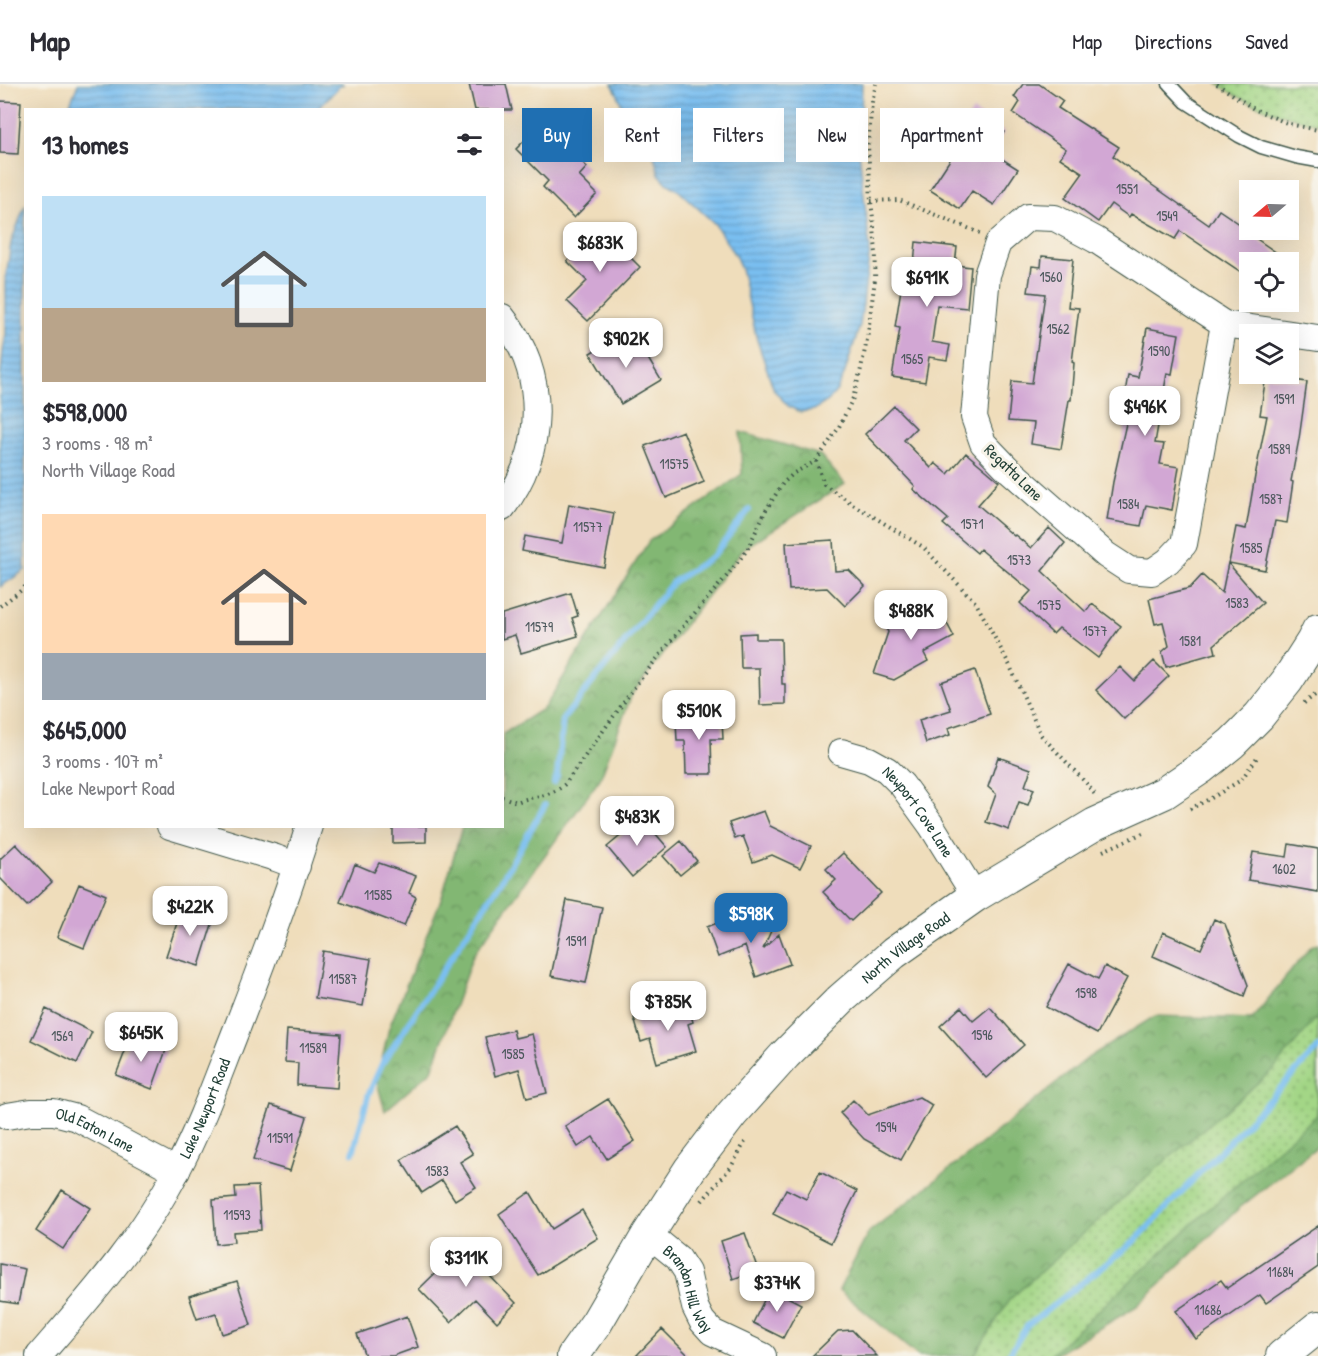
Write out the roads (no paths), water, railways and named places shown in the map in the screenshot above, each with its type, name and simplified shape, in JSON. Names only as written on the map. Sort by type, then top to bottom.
[{"type":"street","name":"Regatta Lane","points":[[1028,218],[1055,218],[1096,240],[1224,324],[1184,544],[1168,561],[1152,572],[1129,570],[1106,555],[982,443],[974,417],[987,275],[998,243],[1028,218]]},
{"type":"street","points":[[504,320],[515,334],[526,358],[534,383],[536,411],[532,450],[526,470],[514,494],[504,506]]},
{"type":"street","points":[[1224,324],[1318,338]]},
{"type":"street","name":"North Village Road","points":[[573,1356],[597,1322],[647,1236],[690,1169],[732,1114],[785,1055],[841,999],[894,953],[975,896],[1095,824],[1164,793],[1201,768],[1232,743],[1259,716],[1287,681],[1318,630]]},
{"type":"street","name":"Newport Cove Lane","points":[[841,752],[869,760],[887,770],[902,785],[931,825],[975,896]]},
{"type":"street","points":[[177,828],[297,866]]},
{"type":"street","name":"Lake Newport Road","points":[[39,1356],[100,1284],[131,1243],[177,1171],[206,1107],[275,929],[308,828]]},
{"type":"street","name":"Old Eaton Lane","points":[[7,1116],[31,1112],[54,1112],[76,1118],[177,1171]]},
{"type":"street","name":"Brandon Hill Way","points":[[647,1236],[678,1258],[687,1272],[695,1307],[702,1321],[712,1332],[763,1356]]},
{"type":"street","points":[[1282,1356],[1318,1326]]},
{"type":"lane","points":[[1169,84],[1186,102],[1239,136],[1261,147],[1318,161]]},
{"type":"water","points":[[78,84],[344,84],[318,108],[68,108]]},
{"type":"water","points":[[612,84],[862,84],[861,108],[796,108],[796,162],[860,162],[870,250],[860,325],[844,375],[837,390],[828,401],[814,410],[800,412],[788,406],[774,390],[757,340],[742,272],[736,257],[715,224],[659,174],[656,162],[681,162],[681,108],[622,108]]},
{"type":"water","points":[[24,208],[24,571],[0,587],[0,386],[6,333],[6,277],[11,243]]},
{"type":"waterway","points":[[554,783],[557,776],[563,719],[673,582],[713,556],[749,510]]},
{"type":"waterway","points":[[353,1153],[369,1093],[382,1064],[501,881],[545,805]]},
{"type":"waterway","points":[[1008,1356],[1027,1326],[1135,1241],[1318,1048]]}]
